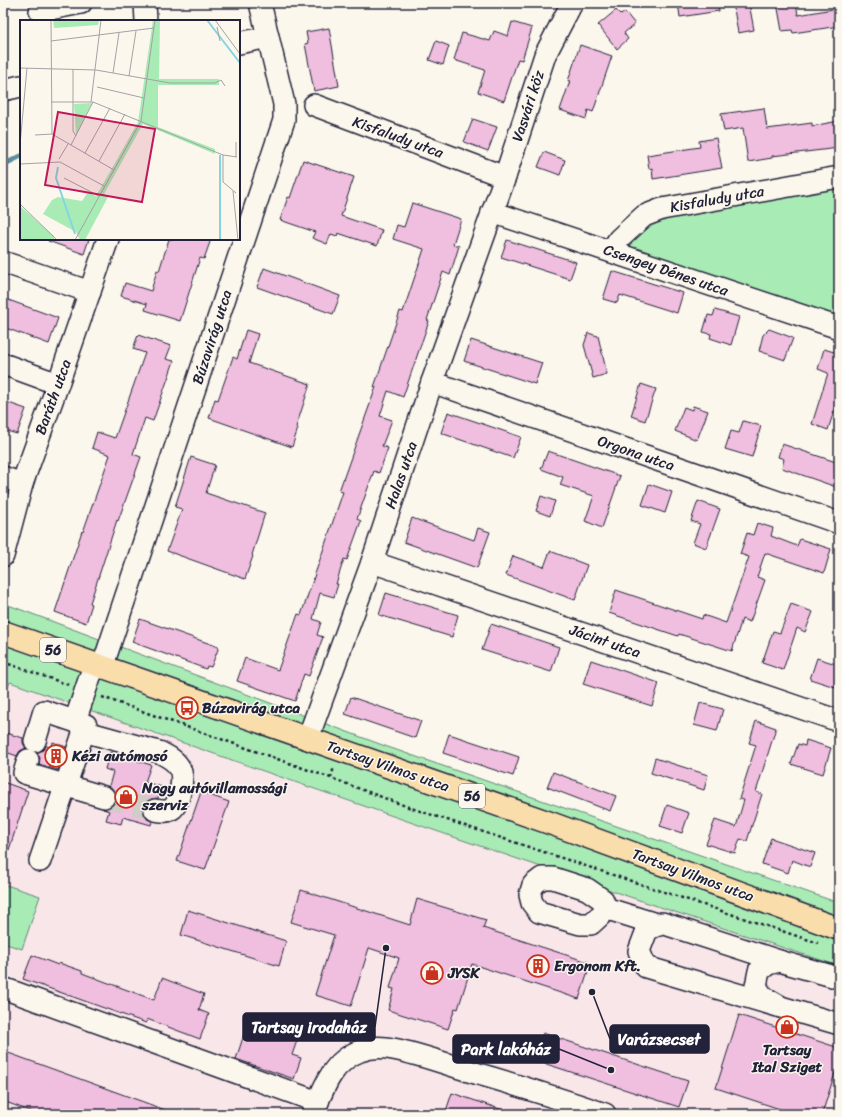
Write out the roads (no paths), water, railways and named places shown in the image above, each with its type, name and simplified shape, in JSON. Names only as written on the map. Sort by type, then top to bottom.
[{"type":"main road","name":"Tartsay Vilmos utca","points":[[3,632],[550,823],[839,929]]},
{"type":"street","points":[[40,12],[81,3]]},
{"type":"street","points":[[144,3],[146,20]]},
{"type":"street","name":"Búzavirág utca","points":[[40,861],[65,786],[79,726],[84,691],[98,666],[284,120],[284,104],[260,3]]},
{"type":"street","name":"Vasvári köz","points":[[492,212],[545,54],[572,3]]},
{"type":"street","points":[[240,43],[268,38]]},
{"type":"street","points":[[3,90],[20,86]]},
{"type":"street","name":"Kisfaludy utca","points":[[314,105],[505,176]]},
{"type":"street","name":"Kisfaludy utca","points":[[611,251],[620,239],[644,216],[662,209],[839,177]]},
{"type":"street","name":"Csengey Dénes utca","points":[[492,212],[839,328]]},
{"type":"street","name":"Halas utca","points":[[308,738],[372,562],[432,382],[492,212]]},
{"type":"street","name":"Baráth utca","points":[[3,556],[12,480],[58,384],[108,240]]},
{"type":"street","points":[[3,262],[90,292]]},
{"type":"street","points":[[3,364],[58,384]]},
{"type":"street","name":"Orgona utca","points":[[432,382],[839,523]]},
{"type":"street","name":"Jácint utca","points":[[372,562],[839,721]]},
{"type":"street","points":[[35,741],[44,711],[79,726],[168,756],[180,769],[182,785],[173,807],[168,811],[163,812],[155,810]]},
{"type":"street","points":[[28,760],[24,773],[104,797]]},
{"type":"street","points":[[605,908],[659,925]]},
{"type":"street","points":[[839,978],[779,961],[662,923],[647,930],[640,951],[646,967],[839,1024]]},
{"type":"street","points":[[779,961],[768,964],[759,971],[756,986],[762,996],[781,1007]]},
{"type":"street","points":[[3,988],[315,1108],[325,1083],[340,1063],[361,1050],[383,1048],[394,1049],[442,1062],[559,1107],[605,1114]]},
{"type":"waterway","points":[[3,165],[20,156]]},
{"type":"tunnel","points":[[104,797],[155,810]]},
{"type":"place","name":"Búzavirág utca","points":[[187,708]]},
{"type":"place","name":"Kézi autómosó","points":[[56,756]]},
{"type":"place","name":"Nagy autóvillamossági szerviz","points":[[126,797]]},
{"type":"place","name":"Tartsay irodaház","points":[[386,948]]},
{"type":"place","name":"Ergonom Kft.","points":[[538,966]]},
{"type":"place","name":"JYSK","points":[[432,973]]},
{"type":"place","name":"Varázsecset","points":[[592,992]]},
{"type":"place","name":"Tartsay Ital Sziget","points":[[787,1027]]},
{"type":"place","name":"Park lakóház","points":[[611,1070]]}]
